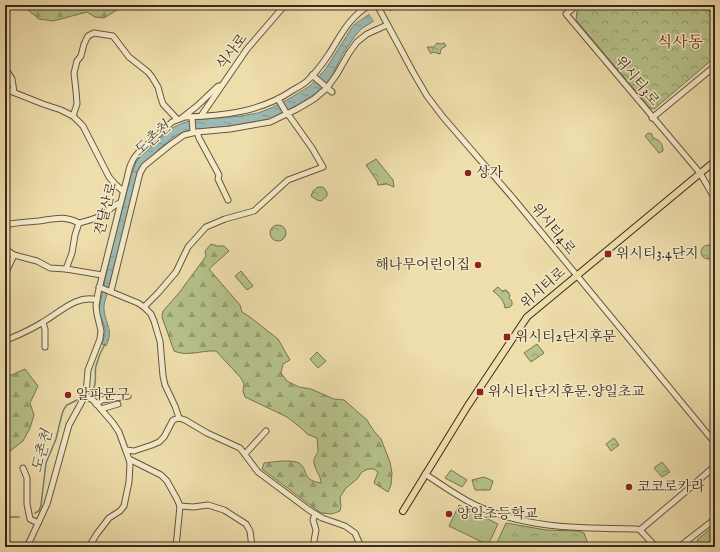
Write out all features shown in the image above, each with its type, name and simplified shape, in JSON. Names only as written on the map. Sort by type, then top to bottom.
[{"type":"main road","name":"위시티로","points":[[403,511],[467,407],[527,317],[715,161]]},
{"type":"street","name":"식사로","points":[[201,116],[247,49],[286,5]]},
{"type":"street","points":[[73,116],[77,104],[74,73],[77,61],[81,56],[88,36],[94,33],[113,36],[129,58],[148,72],[158,87],[163,104],[180,118],[233,113],[245,111],[279,100],[305,83],[313,76],[349,22],[361,10],[370,5]]},
{"type":"street","name":"위시티3로","points":[[577,5],[566,14],[652,118],[700,173],[715,200]]},
{"type":"street","points":[[708,5],[715,14]]},
{"type":"street","name":"위시티4로","points":[[377,6],[427,96],[443,117],[518,204],[715,443]]},
{"type":"street","points":[[110,291],[140,173],[144,166],[184,135],[194,131],[230,129],[270,122],[314,99],[337,74],[357,42],[367,34],[386,23]]},
{"type":"street","points":[[652,118],[715,66]]},
{"type":"street","points":[[5,68],[12,79],[14,92]]},
{"type":"street","points":[[313,76],[332,92]]},
{"type":"street","name":"견달산로","points":[[27,547],[47,504],[69,425],[85,396],[90,366],[101,334],[96,306],[102,275],[123,191],[134,156],[172,122],[197,106],[217,87],[222,85]]},
{"type":"street","points":[[5,88],[73,116],[83,126],[109,177],[123,191]]},
{"type":"street","points":[[144,307],[176,272],[188,247],[206,227],[225,219],[254,211],[288,180],[323,167],[312,148],[279,100]]},
{"type":"street","points":[[192,117],[194,131],[219,175],[218,179],[228,200]]},
{"type":"street","points":[[5,225],[54,218],[72,219],[79,223],[104,214],[116,204],[120,203]]},
{"type":"street","points":[[66,269],[72,253],[74,235],[79,223]]},
{"type":"street","points":[[5,249],[14,254],[37,261],[50,268],[102,275]]},
{"type":"street","points":[[8,270],[14,254]]},
{"type":"street","points":[[100,287],[138,303],[150,314],[154,321],[160,341],[165,385],[179,418]]},
{"type":"street","points":[[5,340],[43,323],[75,302],[87,298],[97,300]]},
{"type":"street","points":[[43,323],[45,329],[45,347]]},
{"type":"street","points":[[85,396],[93,400],[119,432],[130,464],[129,482],[124,506],[109,518],[89,547]]},
{"type":"street","points":[[96,404],[102,400],[128,396]]},
{"type":"street","points":[[101,409],[118,404]]},
{"type":"street","points":[[126,450],[134,451],[159,442],[164,437],[173,420],[179,418],[186,420],[207,433],[240,448],[258,472],[315,514],[345,526],[355,533],[361,547]]},
{"type":"street","points":[[245,454],[266,431]]},
{"type":"street","points":[[129,459],[161,475],[167,481],[180,506],[176,547]]},
{"type":"street","points":[[640,530],[715,466]]},
{"type":"street","points":[[23,468],[26,478],[27,504],[30,519],[38,523]]},
{"type":"street","points":[[426,474],[460,497],[481,508],[506,517],[525,522],[584,528],[637,529],[640,530],[656,547]]},
{"type":"street","points":[[180,506],[193,507],[208,505],[224,510],[246,524],[250,531],[252,547]]},
{"type":"street","points":[[314,540],[316,530],[313,520],[315,514]]},
{"type":"street","points":[[678,547],[715,519]]},
{"type":"green space","points":[[22,5],[125,5],[104,18],[95,17],[87,12],[53,21],[39,19]]},
{"type":"green space","points":[[585,5],[701,5],[715,22],[715,57],[654,109],[650,108],[576,20],[577,11]]},
{"type":"green space","points":[[437,43],[444,43],[446,46],[441,49],[440,54],[433,52],[431,54],[427,47],[434,47]]},
{"type":"green space","points":[[648,133],[652,134],[653,138],[661,143],[663,151],[659,153],[645,136]]},
{"type":"green space","points":[[376,159],[393,180],[394,187],[387,184],[378,185],[377,181],[366,165]]},
{"type":"green space","points":[[318,187],[323,187],[327,192],[327,196],[321,201],[311,196],[313,191]]},
{"type":"green space","points":[[275,225],[281,225],[286,230],[284,239],[281,241],[275,241],[270,236],[270,230]]},
{"type":"green space","points":[[211,244],[224,246],[229,251],[209,269],[240,305],[242,312],[278,339],[290,360],[283,364],[281,373],[287,381],[299,387],[311,389],[334,399],[344,400],[367,420],[381,439],[390,462],[392,473],[391,485],[388,492],[374,483],[378,472],[374,469],[368,469],[362,472],[357,479],[346,488],[340,497],[340,511],[332,514],[321,513],[262,469],[264,463],[282,461],[296,462],[302,466],[310,479],[321,483],[314,463],[318,451],[317,438],[307,434],[287,417],[245,397],[243,391],[244,384],[241,378],[216,351],[179,353],[174,351],[162,317],[163,311],[179,293],[204,259],[206,256],[205,251]]},
{"type":"green space","points":[[708,245],[713,247],[715,252],[713,257],[708,259],[703,257],[701,252],[703,247]]},
{"type":"green space","points":[[241,271],[253,286],[247,290],[235,276]]},
{"type":"green space","points":[[498,287],[502,291],[506,290],[509,293],[509,298],[512,301],[512,305],[510,307],[505,308],[502,300],[493,291]]},
{"type":"green space","points":[[537,344],[544,353],[531,362],[524,353]]},
{"type":"green space","points":[[317,352],[326,361],[318,368],[310,359]]},
{"type":"green space","points":[[25,369],[38,386],[30,403],[34,415],[30,428],[23,441],[5,455],[5,378]]},
{"type":"green space","points":[[614,438],[619,445],[611,451],[606,444]]},
{"type":"green space","points":[[662,462],[670,472],[662,477],[654,468]]},
{"type":"green space","points":[[451,470],[467,480],[462,487],[445,478]]},
{"type":"green space","points":[[484,477],[493,481],[490,490],[475,490],[472,480]]},
{"type":"green space","points":[[459,505],[498,524],[488,545],[449,526]]},
{"type":"green space","points":[[506,523],[546,530],[578,531],[584,533],[589,547],[495,547]]},
{"type":"green space","points":[[715,525],[715,547],[702,547],[697,540]]},
{"type":"water","points":[[383,5],[399,5],[361,29],[344,52],[329,81],[313,95],[270,119],[183,132],[175,136],[144,163],[139,173],[104,305],[109,334],[106,346],[102,344],[105,328],[99,313],[99,308],[111,252],[131,176],[136,162],[140,157],[172,128],[183,123],[193,120],[258,113],[287,100],[310,86],[325,70],[355,24]]},
{"type":"pier","points":[[381,5],[387,5],[390,12],[375,23],[369,13]]},
{"type":"waterway","name":"도촌천","points":[[92,391],[95,385],[97,363],[105,344]]},
{"type":"waterway","name":"도촌천","points":[[35,513],[39,511],[41,505],[46,463],[56,439],[62,414],[67,405],[77,400]]},
{"type":"waterway","name":"도촌천","points":[[5,517],[19,517]]},
{"type":"place","name":"상가","points":[[468,173]]},
{"type":"place","name":"위시티3.4단지","points":[[608,254]]},
{"type":"place","name":"해나무어린이집","points":[[478,265]]},
{"type":"place","name":"위시티2단지후문","points":[[507,337]]},
{"type":"place","name":"위시티1단지후문.양일초교","points":[[480,392]]},
{"type":"place","name":"알파문구","points":[[68,395]]},
{"type":"place","name":"코코로카라","points":[[629,487]]},
{"type":"place","name":"양일초등학교","points":[[449,514]]},
{"type":"district","name":"식사동","points":[[680,43]]}]
